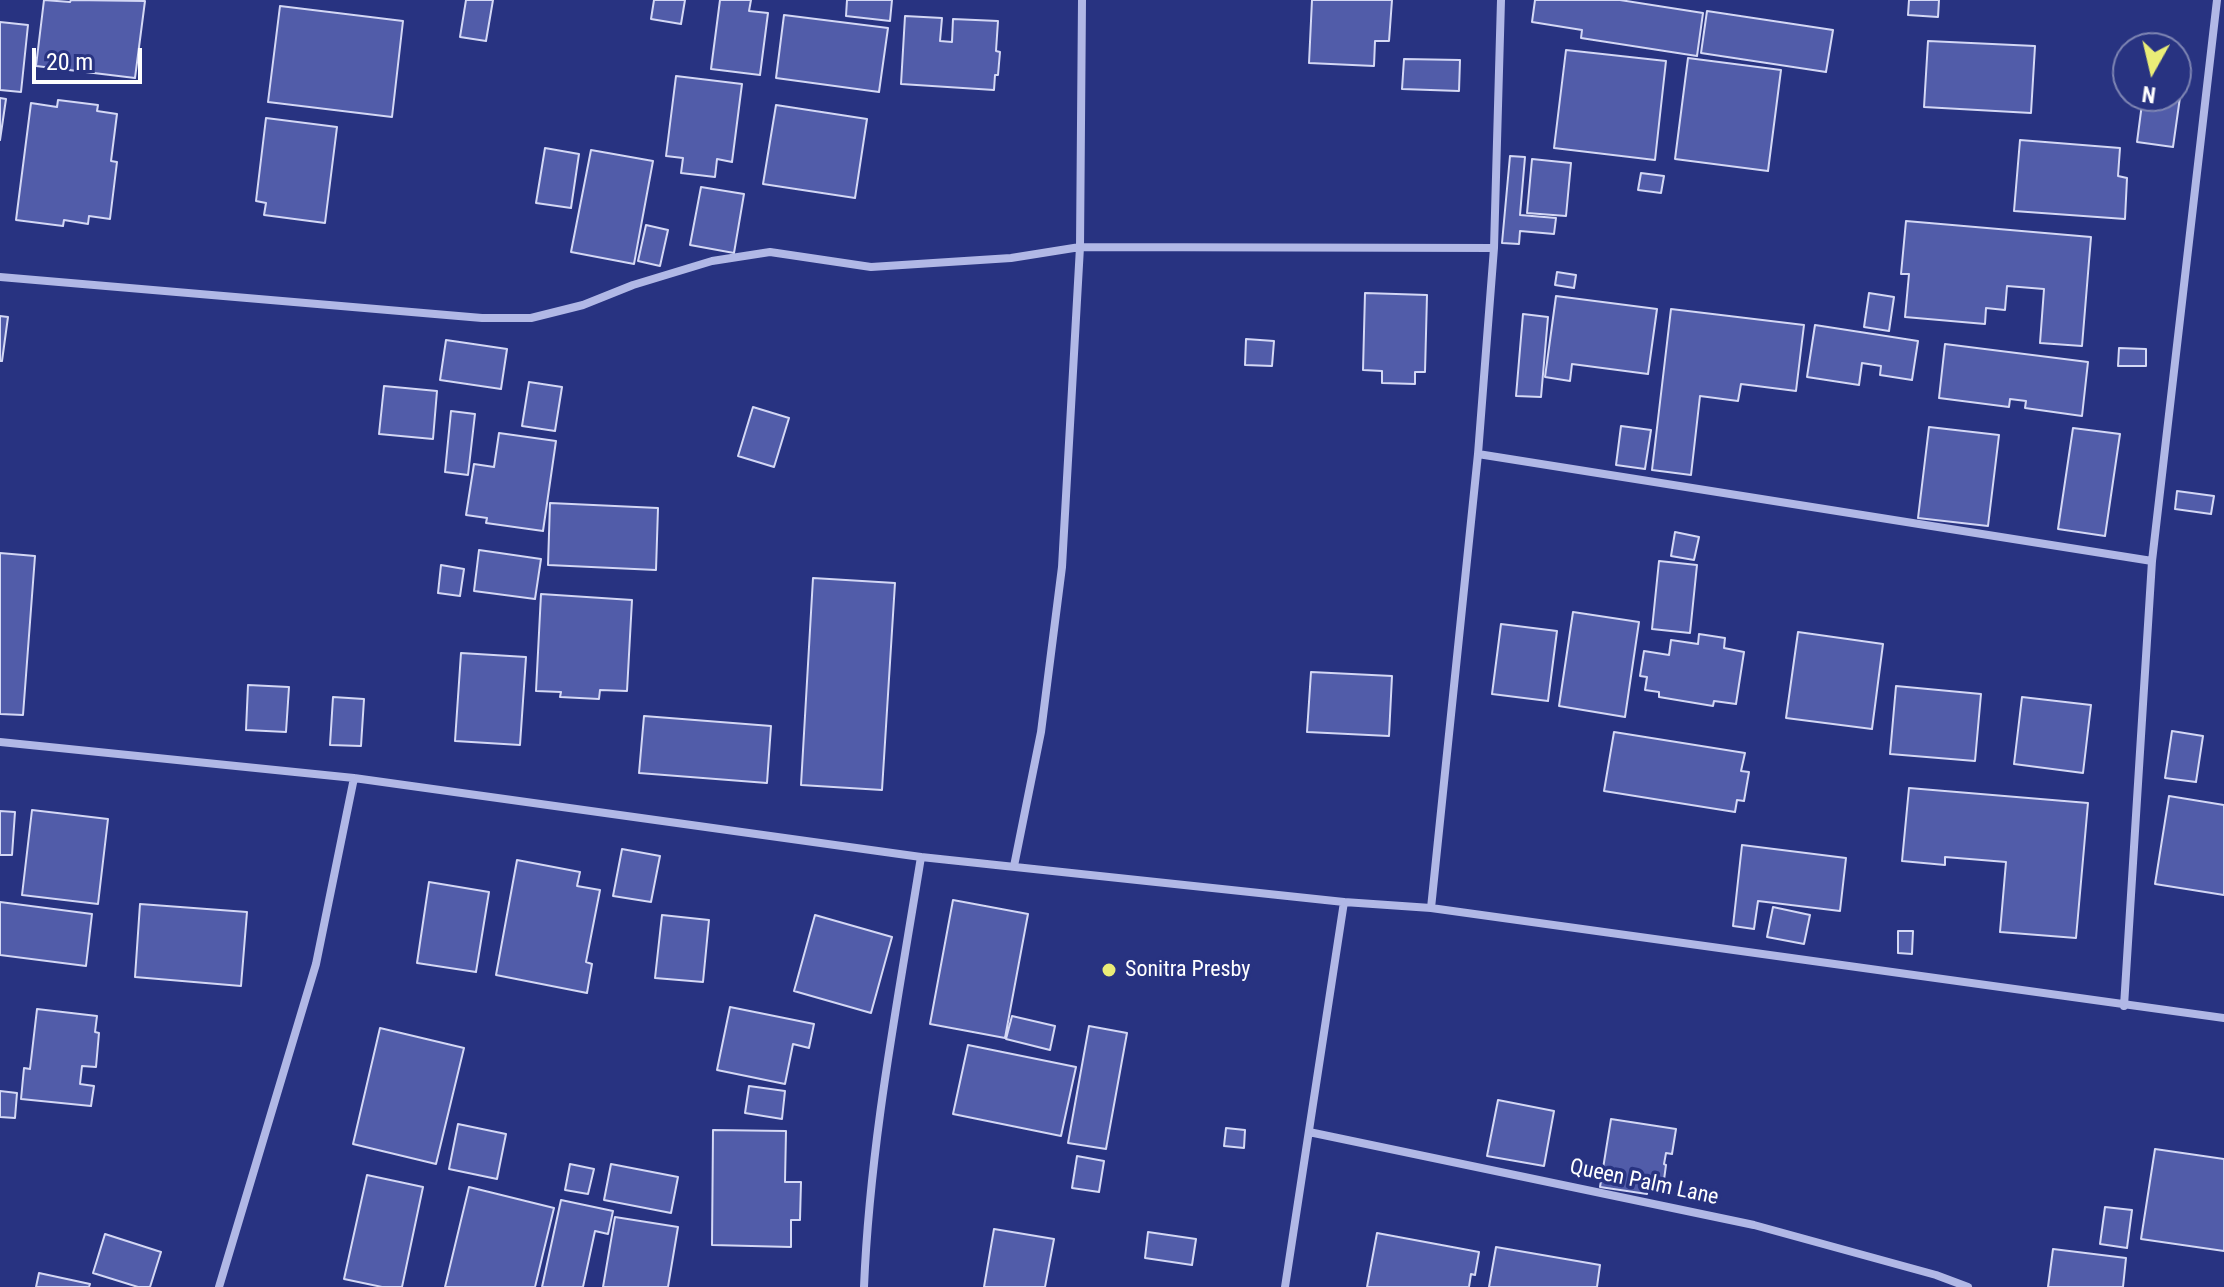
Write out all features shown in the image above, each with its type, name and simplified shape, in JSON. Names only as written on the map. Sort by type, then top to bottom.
[{"type":"street","points":[[1014,866],[1041,732],[1062,567],[1080,247],[1082,0]]},
{"type":"street","points":[[1431,908],[1478,454],[1494,248],[1501,0]]},
{"type":"street","points":[[2124,1006],[2152,561],[2217,0]]},
{"type":"street","points":[[0,277],[482,318],[531,318],[583,305],[633,285],[712,261],[770,252],[871,267],[1011,258],[1080,247],[1494,248]]},
{"type":"street","points":[[1478,454],[2152,561]]},
{"type":"street","points":[[0,742],[354,778],[921,857],[1344,902],[1431,908],[2224,1018]]},
{"type":"street","points":[[219,1287],[316,964],[354,778]]},
{"type":"street","points":[[864,1287],[881,1102],[921,857]]},
{"type":"street","points":[[1285,1287],[1344,902]]},
{"type":"street","name":"Queen Palm Lane","points":[[1309,1132],[1754,1225],[1936,1275],[1968,1287]]},
{"type":"building","points":[[44,0],[145,1],[135,78],[36,66]]},
{"type":"building","points":[[466,0],[493,0],[486,41],[460,37]]},
{"type":"building","points":[[654,0],[685,0],[681,24],[651,19]]},
{"type":"building","points":[[720,0],[751,0],[749,11],[768,13],[760,75],[711,69]]},
{"type":"building","points":[[847,0],[892,0],[890,21],[846,16]]},
{"type":"building","points":[[1312,0],[1392,0],[1389,41],[1375,41],[1374,66],[1309,63]]},
{"type":"building","points":[[1535,0],[1620,0],[1703,13],[1697,56],[1581,38],[1582,30],[1532,22]]},
{"type":"building","points":[[1909,0],[1939,0],[1938,17],[1908,15]]},
{"type":"building","points":[[280,6],[403,21],[392,117],[268,102]]},
{"type":"building","points":[[1707,11],[1833,30],[1826,72],[1701,53]]},
{"type":"building","points":[[784,15],[888,28],[879,92],[776,78]]},
{"type":"building","points":[[905,16],[942,18],[940,41],[952,42],[953,19],[998,21],[996,51],[1000,52],[994,90],[901,84]]},
{"type":"building","points":[[0,22],[28,25],[21,92],[0,90]]},
{"type":"building","points":[[1928,41],[2035,46],[2031,113],[1924,107]]},
{"type":"building","points":[[1566,50],[1666,61],[1655,160],[1554,148]]},
{"type":"building","points":[[1688,58],[1781,70],[1768,171],[1675,159]]},
{"type":"building","points":[[1404,59],[1460,60],[1459,91],[1402,89]]},
{"type":"building","points":[[676,76],[742,84],[732,162],[717,159],[715,177],[681,173],[683,158],[666,156]]},
{"type":"building","points":[[0,98],[6,99],[0,140]]},
{"type":"building","points":[[58,100],[98,105],[97,111],[117,114],[111,161],[117,162],[110,219],[89,216],[88,224],[64,220],[63,226],[16,220],[31,103],[57,107]]},
{"type":"building","points":[[776,105],[867,119],[855,198],[763,184]]},
{"type":"building","points":[[2141,112],[2178,112],[2173,147],[2137,142]]},
{"type":"building","points":[[266,118],[337,127],[325,223],[264,215],[266,203],[256,201]]},
{"type":"building","points":[[2020,140],[2120,148],[2118,176],[2127,178],[2125,219],[2014,211]]},
{"type":"building","points":[[545,148],[579,154],[571,208],[536,203]]},
{"type":"building","points":[[591,150],[653,161],[634,264],[571,252]]},
{"type":"building","points":[[1510,156],[1525,157],[1520,215],[1556,218],[1554,234],[1520,231],[1519,244],[1502,243]]},
{"type":"building","points":[[1532,159],[1571,163],[1566,216],[1527,213]]},
{"type":"building","points":[[1641,173],[1664,176],[1661,193],[1638,190]]},
{"type":"building","points":[[701,187],[744,194],[734,253],[690,245]]},
{"type":"building","points":[[1906,221],[2091,237],[2082,346],[2040,343],[2044,289],[2007,286],[2005,310],[1986,308],[1985,324],[1905,317],[1909,274],[1901,274]]},
{"type":"building","points":[[646,225],[668,230],[660,266],[638,261]]},
{"type":"building","points":[[1557,272],[1576,275],[1574,288],[1555,285]]},
{"type":"building","points":[[1365,293],[1427,295],[1425,372],[1415,372],[1415,384],[1382,383],[1382,371],[1363,370]]},
{"type":"building","points":[[1869,293],[1894,297],[1889,331],[1864,327]]},
{"type":"building","points":[[1556,296],[1657,309],[1648,374],[1572,364],[1570,381],[1545,377]]},
{"type":"building","points":[[1671,309],[1804,325],[1796,391],[1741,384],[1738,401],[1700,396],[1691,475],[1652,470]]},
{"type":"building","points":[[1523,314],[1548,317],[1541,397],[1516,396]]},
{"type":"building","points":[[0,316],[8,317],[2,361],[0,361]]},
{"type":"building","points":[[1815,325],[1918,341],[1912,380],[1880,375],[1881,366],[1862,363],[1859,385],[1807,377]]},
{"type":"building","points":[[1246,339],[1274,341],[1272,366],[1245,365]]},
{"type":"building","points":[[446,340],[507,349],[501,389],[440,380]]},
{"type":"building","points":[[1945,344],[2088,362],[2082,416],[2025,408],[2026,401],[2010,399],[2009,407],[1939,398]]},
{"type":"building","points":[[2119,348],[2146,349],[2146,366],[2118,366]]},
{"type":"building","points":[[529,382],[562,387],[555,431],[522,426]]},
{"type":"building","points":[[384,386],[437,391],[433,439],[379,434]]},
{"type":"building","points":[[753,407],[789,418],[774,467],[738,456]]},
{"type":"building","points":[[451,411],[475,414],[468,475],[445,472]]},
{"type":"building","points":[[1621,426],[1651,430],[1645,469],[1616,465]]},
{"type":"building","points":[[1929,427],[1999,435],[1988,526],[1918,518]]},
{"type":"building","points":[[2073,428],[2120,434],[2105,536],[2058,529]]},
{"type":"building","points":[[499,433],[556,441],[543,531],[486,523],[487,518],[466,515],[474,464],[494,467]]},
{"type":"building","points":[[2177,491],[2214,496],[2211,514],[2175,509]]},
{"type":"building","points":[[550,503],[658,508],[656,570],[548,565]]},
{"type":"building","points":[[1675,532],[1699,537],[1694,560],[1671,556]]},
{"type":"building","points":[[479,550],[541,559],[535,599],[474,591]]},
{"type":"building","points":[[0,553],[35,556],[23,715],[0,714]]},
{"type":"building","points":[[1659,561],[1697,565],[1690,633],[1652,629]]},
{"type":"building","points":[[441,565],[464,569],[460,596],[438,593]]},
{"type":"building","points":[[813,578],[895,583],[882,790],[801,785]]},
{"type":"building","points":[[541,594],[632,600],[627,691],[600,690],[599,699],[560,697],[561,692],[536,691]]},
{"type":"building","points":[[1573,612],[1639,622],[1625,717],[1559,706]]},
{"type":"building","points":[[1501,624],[1557,631],[1548,701],[1492,694]]},
{"type":"building","points":[[1798,632],[1883,644],[1872,729],[1786,718]]},
{"type":"building","points":[[1699,634],[1725,638],[1724,648],[1744,652],[1736,704],[1714,701],[1713,706],[1659,697],[1659,692],[1645,690],[1647,677],[1640,676],[1644,651],[1669,655],[1671,640],[1698,644]]},
{"type":"building","points":[[461,653],[526,657],[520,745],[455,741]]},
{"type":"building","points":[[1311,672],[1392,676],[1389,736],[1307,732]]},
{"type":"building","points":[[248,685],[289,687],[286,732],[246,730]]},
{"type":"building","points":[[1896,686],[1981,694],[1975,761],[1890,754]]},
{"type":"building","points":[[333,697],[364,699],[361,746],[330,745]]},
{"type":"building","points":[[2022,697],[2091,705],[2083,773],[2014,764]]},
{"type":"building","points":[[644,716],[771,726],[767,783],[639,773]]},
{"type":"building","points":[[2172,731],[2203,736],[2196,782],[2165,778]]},
{"type":"building","points":[[1614,732],[1745,753],[1741,771],[1749,772],[1744,801],[1737,800],[1735,812],[1604,791]]},
{"type":"building","points":[[1909,788],[2088,803],[2076,938],[2000,932],[2006,862],[1945,857],[1945,865],[1902,861]]},
{"type":"building","points":[[2169,796],[2224,805],[2224,895],[2155,884]]},
{"type":"building","points":[[32,810],[108,819],[98,904],[22,895]]},
{"type":"building","points":[[0,811],[15,812],[12,855],[0,855]]},
{"type":"building","points":[[1742,845],[1846,858],[1840,911],[1758,901],[1754,929],[1733,926]]},
{"type":"building","points":[[622,849],[660,856],[651,902],[613,896]]},
{"type":"building","points":[[517,860],[580,872],[577,886],[600,890],[586,962],[592,964],[587,993],[496,975]]},
{"type":"building","points":[[429,882],[489,892],[476,972],[417,963]]},
{"type":"building","points":[[953,900],[1028,914],[1005,1038],[930,1024]]},
{"type":"building","points":[[0,902],[92,914],[86,966],[0,955]]},
{"type":"building","points":[[140,904],[247,912],[241,986],[135,977]]},
{"type":"building","points":[[1773,907],[1810,915],[1804,944],[1767,937]]},
{"type":"building","points":[[662,915],[709,920],[703,982],[655,978]]},
{"type":"building","points":[[815,915],[892,937],[871,1013],[794,991]]},
{"type":"building","points":[[1898,931],[1913,931],[1912,954],[1898,953]]},
{"type":"building","points":[[730,1007],[814,1024],[809,1048],[793,1044],[785,1084],[717,1070]]},
{"type":"building","points":[[37,1009],[97,1016],[96,1067],[82,1066],[80,1084],[94,1086],[91,1106],[21,1099],[24,1068],[30,1069]]},
{"type":"building","points":[[1012,1016],[1055,1026],[1050,1050],[1006,1039]]},
{"type":"building","points":[[1089,1026],[1127,1033],[1106,1149],[1068,1143]]},
{"type":"building","points":[[380,1028],[464,1048],[436,1164],[353,1144]]},
{"type":"building","points":[[968,1045],[1076,1067],[1061,1136],[953,1114]]},
{"type":"building","points":[[749,1086],[785,1091],[782,1119],[745,1113]]},
{"type":"building","points":[[0,1091],[17,1093],[15,1118],[0,1117]]},
{"type":"building","points":[[1498,1100],[1554,1111],[1544,1166],[1487,1156]]},
{"type":"building","points":[[1611,1119],[1676,1129],[1672,1154],[1666,1153],[1663,1187],[1648,1185],[1647,1194],[1600,1187]]},
{"type":"building","points":[[458,1124],[506,1134],[497,1179],[449,1169]]},
{"type":"building","points":[[1226,1128],[1245,1130],[1244,1148],[1224,1146]]},
{"type":"building","points":[[713,1130],[786,1131],[785,1182],[801,1182],[800,1220],[791,1220],[791,1247],[712,1245]]},
{"type":"building","points":[[2155,1149],[2224,1159],[2224,1251],[2141,1239]]},
{"type":"building","points":[[1077,1156],[1104,1161],[1099,1192],[1072,1188]]},
{"type":"building","points":[[570,1164],[594,1169],[588,1194],[565,1190]]},
{"type":"building","points":[[611,1164],[678,1177],[671,1213],[604,1200]]},
{"type":"building","points":[[367,1175],[423,1187],[402,1287],[382,1287],[344,1279]]},
{"type":"building","points":[[469,1187],[554,1208],[535,1287],[445,1287]]},
{"type":"building","points":[[561,1200],[613,1211],[608,1234],[595,1231],[583,1287],[542,1287]]},
{"type":"building","points":[[2105,1207],[2132,1210],[2127,1248],[2100,1244]]},
{"type":"building","points":[[615,1217],[678,1227],[668,1287],[603,1287]]},
{"type":"building","points":[[994,1229],[1054,1239],[1045,1287],[984,1287]]},
{"type":"building","points":[[1148,1232],[1196,1239],[1192,1265],[1145,1258]]},
{"type":"building","points":[[1377,1233],[1479,1252],[1475,1275],[1471,1274],[1469,1287],[1367,1287]]},
{"type":"building","points":[[105,1234],[161,1252],[150,1287],[138,1287],[93,1273]]},
{"type":"building","points":[[1496,1247],[1600,1265],[1597,1287],[1489,1287]]},
{"type":"building","points":[[2053,1249],[2126,1258],[2123,1287],[2048,1287]]},
{"type":"building","points":[[39,1273],[90,1284],[89,1287],[36,1287]]},
{"type":"place","name":"Sonitra Presby","points":[[1109,970]]}]
